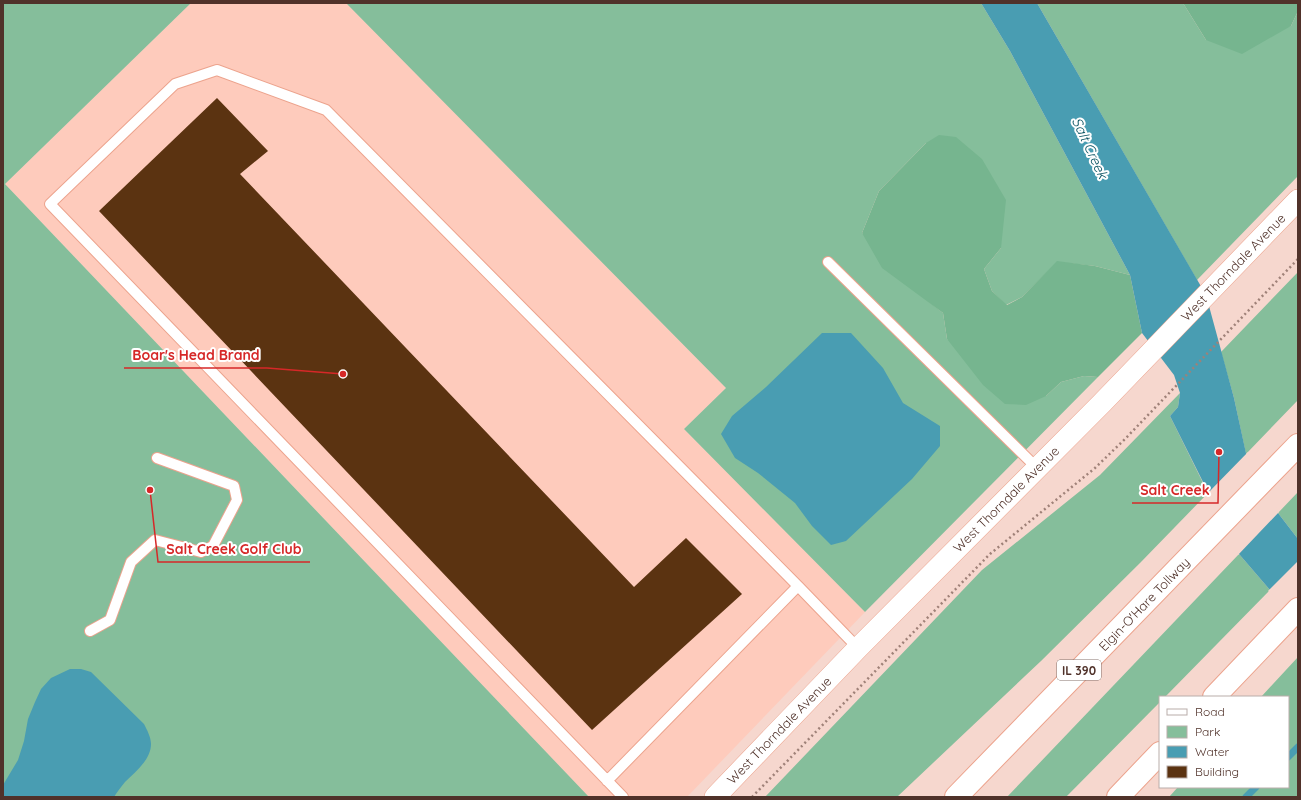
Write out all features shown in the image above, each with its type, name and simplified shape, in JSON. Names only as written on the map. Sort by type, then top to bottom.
[{"type":"highway","name":"Elgin-O'Hare Tollway","points":[[956,797],[1298,445]]},
{"type":"highway","points":[[1215,696],[1298,609]]},
{"type":"highway","points":[[1118,797],[1159,754]]},
{"type":"highway","points":[[950,797],[984,768]]},
{"type":"street","name":"West Thorndale Avenue","points":[[714,797],[858,648],[1102,404],[1298,200]]},
{"type":"lane","points":[[623,797],[50,204],[175,84],[217,70],[326,110],[858,648]]},
{"type":"lane","points":[[828,262],[1037,468]]},
{"type":"lane","points":[[90,631],[110,620],[131,562],[155,540],[201,552],[213,546],[237,500],[234,486],[157,458]]},
{"type":"lane","points":[[607,781],[798,586]]},
{"type":"path","points":[[752,797],[990,554],[1095,468],[1125,439],[1298,259]]},
{"type":"shaded area","points":[[191,3],[346,3],[726,388],[684,429],[865,612],[687,797],[589,797],[5,184]]},
{"type":"green space","points":[[3,3],[191,3],[5,184],[589,797],[3,797]]},
{"type":"green space","points":[[346,3],[981,3],[1010,51],[1130,275],[1095,266],[1057,262],[1022,297],[1006,305],[992,291],[984,269],[1001,248],[926,143],[879,191],[862,233],[918,293],[943,313],[947,339],[1046,396],[1061,382],[1084,376],[1098,377],[865,612],[684,429],[726,388]]},
{"type":"green space","points":[[1037,3],[1183,3],[1206,40],[1291,26],[1298,11],[1298,176],[1197,280]]},
{"type":"green space","points":[[1183,3],[1298,3],[1298,11],[1291,26],[1242,54],[1206,40]]},
{"type":"green space","points":[[939,135],[956,137],[982,159],[1006,200],[1001,248],[984,269],[992,291],[1007,305],[1022,297],[1057,261],[1095,266],[1130,275],[1142,333],[1098,377],[1084,376],[1061,382],[1046,396],[1026,405],[1005,404],[983,385],[947,339],[943,313],[882,268],[862,233],[879,191],[926,143]]},
{"type":"green space","points":[[1298,272],[1298,400],[1246,454],[1234,398],[1221,352]]},
{"type":"green space","points":[[1180,393],[1178,407],[1170,416],[1208,493],[1041,661],[897,797],[765,797],[982,570],[1100,475]]},
{"type":"green space","points":[[1298,492],[1298,539],[1278,513]]},
{"type":"green space","points":[[1239,554],[1270,590],[1166,696],[1159,696],[1159,703],[1066,797],[1007,797]]},
{"type":"green space","points":[[1298,657],[1298,797],[1169,797],[1177,788],[1289,788],[1289,696],[1262,696]]},
{"type":"water","points":[[981,3],[1037,3],[1206,295],[1234,398],[1249,467],[1278,513],[1298,539],[1298,616],[1270,590],[1239,554],[1170,416],[1178,407],[1180,393],[1174,375],[1142,333],[1130,275],[1010,51]]},
{"type":"water","points":[[822,333],[851,333],[883,368],[903,403],[940,426],[940,446],[912,479],[846,541],[831,545],[812,526],[795,503],[758,473],[735,458],[721,434],[732,416],[766,387]]},
{"type":"water","points":[[70,669],[81,669],[91,672],[144,724],[151,741],[148,755],[142,765],[125,782],[114,797],[3,797],[3,785],[18,760],[24,741],[28,719],[41,689],[51,678]]},
{"type":"pier","points":[[1248,452],[1250,466],[1279,512],[1238,555],[1207,494]]},
{"type":"pier","points":[[1298,561],[1298,618],[1268,591]]},
{"type":"building","points":[[217,98],[268,151],[240,174],[634,587],[686,538],[742,594],[592,730],[99,211]]},
{"type":"waterway","points":[[1289,756],[1298,747]]},
{"type":"waterway","points":[[1246,797],[1255,788]]},
{"type":"place","name":"Boar's Head Brand","points":[[343,374]]},
{"type":"place","name":"Salt Creek","points":[[1219,452]]},
{"type":"place","name":"Salt Creek Golf Club","points":[[150,490]]}]
